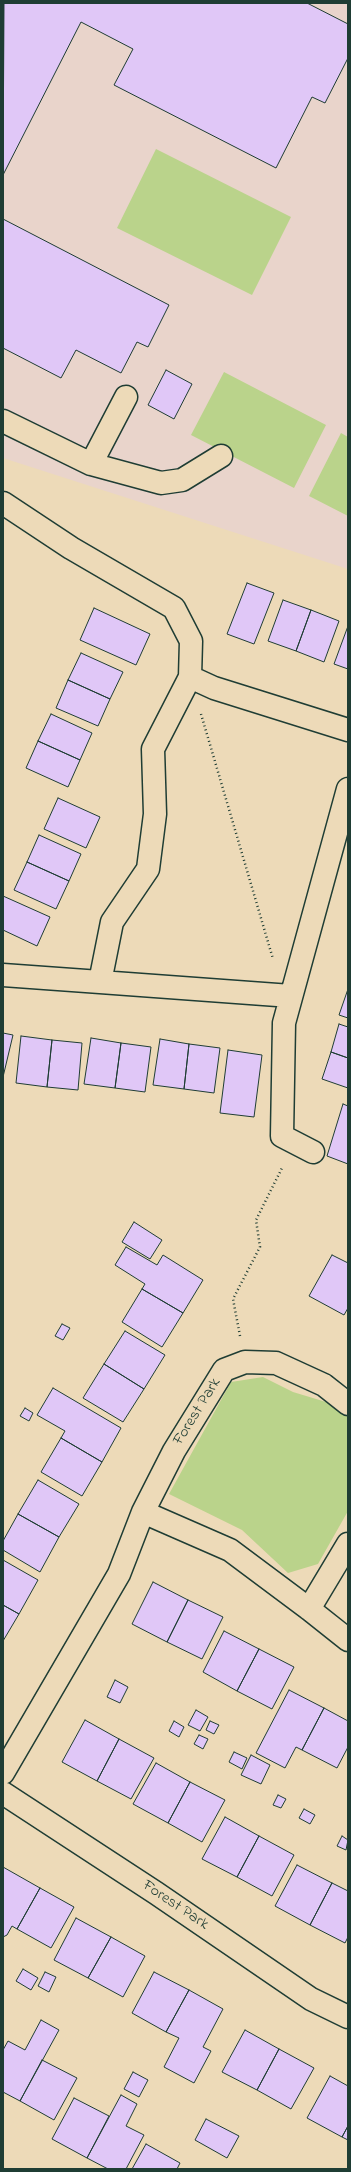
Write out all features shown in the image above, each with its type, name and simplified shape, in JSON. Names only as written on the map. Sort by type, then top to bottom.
[{"type":"street","points":[[91,464],[126,397]]},
{"type":"street","points":[[3,421],[91,464],[161,483],[182,480],[221,456]]},
{"type":"street","points":[[3,503],[71,548],[174,608],[191,641],[190,677],[154,749],[155,814],[148,869],[112,922],[100,982]]},
{"type":"street","points":[[190,677],[214,688],[348,730]]},
{"type":"street","points":[[304,1147],[282,1136],[284,1023],[348,789]]},
{"type":"street","points":[[3,975],[291,996]]},
{"type":"street","name":"Forest Park","points":[[3,1773],[119,1574],[143,1512],[174,1451],[224,1370],[245,1362],[276,1363],[324,1385],[348,1404]]},
{"type":"street","points":[[143,1512],[230,1550],[348,1640]]},
{"type":"street","points":[[309,1609],[348,1544]]},
{"type":"street","name":"Forest Park","points":[[3,1793],[156,1893],[311,1999],[348,2017]]},
{"type":"path","points":[[190,677],[274,960]]},
{"type":"path","points":[[245,1362],[233,1299],[260,1247],[256,1220],[304,1147]]},
{"type":"shaded area","points":[[3,3],[348,3],[348,569],[3,458]]},
{"type":"green space","points":[[156,149],[291,217],[252,295],[117,228]]},
{"type":"green space","points":[[224,372],[326,425],[294,488],[191,435]]},
{"type":"green space","points":[[341,433],[348,437],[348,516],[309,496]]},
{"type":"green space","points":[[263,1377],[293,1392],[326,1402],[348,1414],[348,1511],[318,1564],[288,1573],[242,1530],[169,1494],[231,1382]]},
{"type":"building","points":[[4,3],[307,3],[348,24],[348,58],[325,103],[312,97],[276,168],[114,85],[133,49],[81,22],[3,175]]},
{"type":"building","points":[[3,219],[169,305],[148,347],[137,342],[121,373],[76,350],[61,378],[3,348]]},
{"type":"building","points":[[166,370],[192,384],[174,419],[148,405]]},
{"type":"building","points":[[247,583],[274,593],[254,644],[227,634]]},
{"type":"building","points":[[283,600],[311,610],[296,651],[268,641]]},
{"type":"building","points":[[94,608],[150,634],[136,665],[80,640]]},
{"type":"building","points":[[311,610],[339,621],[324,662],[296,651]]},
{"type":"building","points":[[348,626],[348,669],[334,664]]},
{"type":"building","points":[[81,653],[123,672],[110,699],[68,680]]},
{"type":"building","points":[[68,680],[110,699],[98,726],[56,708]]},
{"type":"building","points":[[51,714],[92,733],[80,760],[38,741]]},
{"type":"building","points":[[38,741],[80,760],[68,787],[26,768]]},
{"type":"building","points":[[58,798],[100,817],[86,848],[44,829]]},
{"type":"building","points":[[39,835],[81,854],[69,881],[27,862]]},
{"type":"building","points":[[27,862],[69,881],[56,909],[14,890]]},
{"type":"building","points":[[3,896],[50,917],[37,946],[3,930]]},
{"type":"building","points":[[348,989],[348,1018],[339,1015]]},
{"type":"building","points":[[339,1024],[348,1027],[348,1058],[331,1052]]},
{"type":"building","points":[[3,1033],[13,1035],[3,1077]]},
{"type":"building","points":[[21,1036],[52,1040],[47,1087],[16,1083]]},
{"type":"building","points":[[91,1038],[121,1043],[115,1088],[84,1084]]},
{"type":"building","points":[[160,1039],[189,1044],[184,1089],[153,1085]]},
{"type":"building","points":[[52,1040],[82,1043],[78,1090],[47,1087]]},
{"type":"building","points":[[121,1043],[151,1047],[145,1092],[115,1088]]},
{"type":"building","points":[[189,1044],[220,1048],[214,1093],[184,1089]]},
{"type":"building","points":[[228,1050],[262,1055],[254,1117],[220,1113]]},
{"type":"building","points":[[331,1052],[348,1058],[348,1088],[322,1079]]},
{"type":"building","points":[[343,1104],[348,1106],[348,1164],[327,1156]]},
{"type":"building","points":[[134,1222],[162,1240],[150,1259],[122,1242]]},
{"type":"building","points":[[126,1247],[157,1265],[163,1255],[203,1280],[183,1313],[142,1289],[145,1284],[115,1265]]},
{"type":"building","points":[[332,1255],[348,1263],[348,1308],[344,1315],[309,1296]]},
{"type":"building","points":[[142,1289],[183,1313],[162,1347],[122,1322]]},
{"type":"building","points":[[62,1324],[70,1328],[63,1340],[55,1336]]},
{"type":"building","points":[[125,1331],[165,1355],[144,1389],[104,1364]]},
{"type":"building","points":[[104,1364],[144,1389],[123,1422],[83,1398]]},
{"type":"building","points":[[53,1388],[121,1428],[102,1462],[61,1438],[65,1431],[37,1415]]},
{"type":"building","points":[[25,1408],[33,1413],[29,1421],[20,1416]]},
{"type":"building","points":[[61,1438],[102,1462],[82,1496],[41,1472]]},
{"type":"building","points":[[38,1480],[79,1504],[59,1537],[18,1514]]},
{"type":"building","points":[[18,1514],[59,1537],[40,1572],[3,1550],[3,1541]]},
{"type":"building","points":[[3,1560],[38,1580],[19,1614],[3,1605]]},
{"type":"building","points":[[153,1582],[188,1600],[167,1642],[132,1624]]},
{"type":"building","points":[[188,1600],[223,1617],[202,1659],[167,1642]]},
{"type":"building","points":[[3,1605],[19,1614],[3,1641]]},
{"type":"building","points":[[224,1631],[259,1649],[237,1691],[203,1672]]},
{"type":"building","points":[[259,1649],[294,1667],[272,1709],[237,1691]]},
{"type":"building","points":[[115,1680],[128,1687],[120,1703],[107,1697]]},
{"type":"building","points":[[289,1690],[324,1708],[302,1750],[296,1747],[285,1768],[256,1753]]},
{"type":"building","points":[[324,1708],[348,1721],[348,1747],[337,1768],[302,1750]]},
{"type":"building","points":[[196,1710],[208,1717],[200,1731],[188,1725]]},
{"type":"building","points":[[85,1720],[119,1739],[97,1781],[62,1762]]},
{"type":"building","points":[[174,1721],[184,1727],[179,1737],[169,1731]]},
{"type":"building","points":[[210,1721],[219,1725],[214,1734],[206,1730]]},
{"type":"building","points":[[199,1735],[208,1739],[203,1749],[194,1744]]},
{"type":"building","points":[[119,1739],[154,1758],[131,1799],[97,1781]]},
{"type":"building","points":[[234,1752],[247,1758],[242,1769],[229,1762]]},
{"type":"building","points":[[251,1755],[270,1765],[261,1784],[241,1775]]},
{"type":"building","points":[[156,1763],[190,1782],[168,1823],[133,1804]]},
{"type":"building","points":[[190,1782],[225,1800],[202,1842],[168,1823]]},
{"type":"building","points":[[278,1795],[286,1799],[281,1808],[273,1805]]},
{"type":"building","points":[[304,1809],[315,1815],[310,1824],[299,1818]]},
{"type":"building","points":[[225,1817],[259,1836],[237,1877],[202,1859]]},
{"type":"building","points":[[259,1836],[294,1855],[272,1896],[237,1877]]},
{"type":"building","points":[[342,1836],[348,1840],[346,1850],[337,1846]]},
{"type":"building","points":[[297,1865],[332,1883],[310,1925],[275,1906]]},
{"type":"building","points":[[3,1867],[40,1888],[17,1929],[12,1926],[7,1935],[3,1937]]},
{"type":"building","points":[[332,1883],[348,1891],[348,1937],[345,1943],[310,1925]]},
{"type":"building","points":[[40,1888],[74,1907],[51,1948],[17,1929]]},
{"type":"building","points":[[76,1918],[111,1937],[88,1978],[54,1960]]},
{"type":"building","points":[[111,1937],[145,1956],[123,1997],[88,1978]]},
{"type":"building","points":[[23,1969],[38,1978],[31,1990],[16,1981]]},
{"type":"building","points":[[45,1972],[56,1977],[49,1992],[38,1986]]},
{"type":"building","points":[[154,1972],[189,1990],[166,2032],[132,2013]]},
{"type":"building","points":[[189,1990],[223,2009],[203,2047],[211,2051],[194,2083],[164,2067],[179,2038],[166,2032]]},
{"type":"building","points":[[41,2020],[59,2030],[20,2101],[3,2092],[3,2050],[8,2041],[25,2050]]},
{"type":"building","points":[[245,2030],[279,2049],[257,2090],[222,2072]]},
{"type":"building","points":[[279,2049],[314,2068],[291,2109],[257,2090]]},
{"type":"building","points":[[42,2060],[77,2078],[54,2120],[20,2101]]},
{"type":"building","points":[[133,2072],[148,2080],[139,2097],[124,2089]]},
{"type":"building","points":[[330,2076],[348,2086],[348,2126],[342,2137],[307,2118]]},
{"type":"building","points":[[121,2095],[137,2104],[126,2126],[144,2135],[126,2169],[108,2169],[87,2158]]},
{"type":"building","points":[[74,2098],[109,2116],[87,2158],[52,2139]]},
{"type":"building","points":[[206,2119],[239,2136],[227,2158],[195,2140]]},
{"type":"building","points":[[348,2126],[348,2140],[342,2137]]},
{"type":"building","points":[[146,2144],[180,2163],[177,2169],[132,2169]]}]
